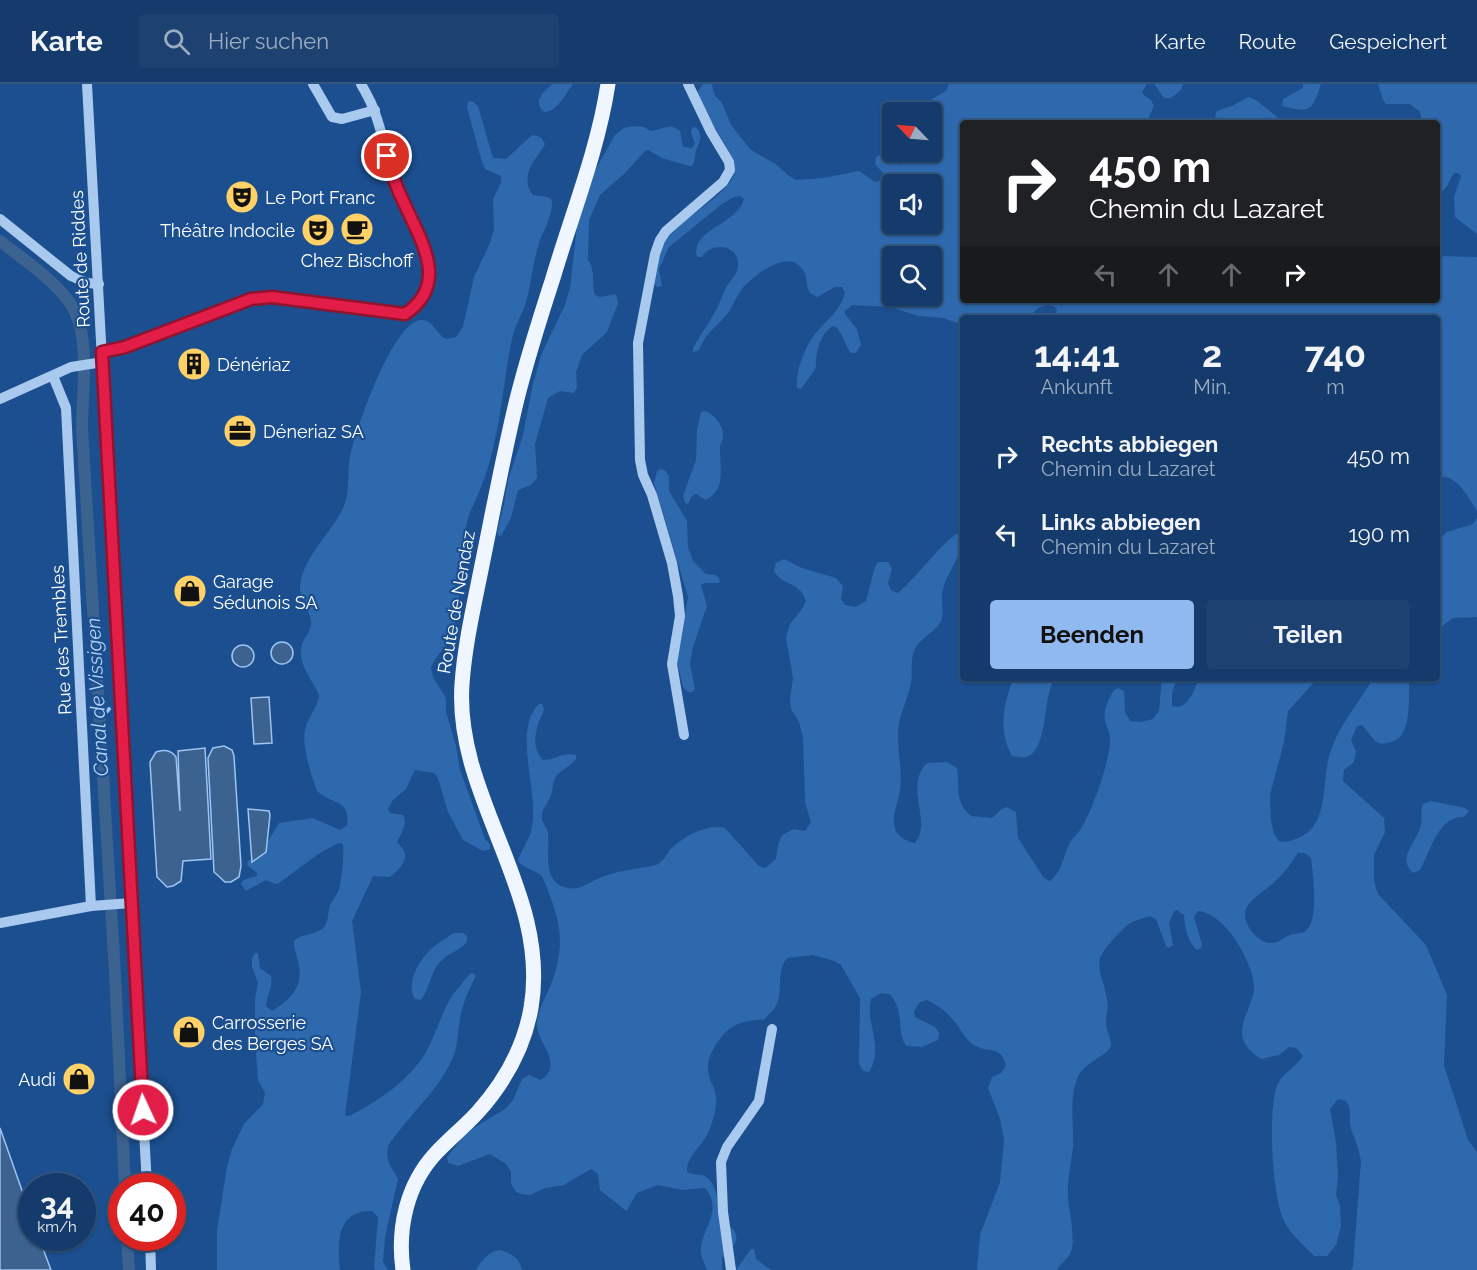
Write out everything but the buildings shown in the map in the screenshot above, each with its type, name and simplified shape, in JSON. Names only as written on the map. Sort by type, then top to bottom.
[{"type":"main road","name":"Route de Nendaz","points":[[403,1270],[401,1253],[403,1217],[418,1177],[436,1152],[477,1113],[500,1084],[519,1051],[529,1017],[534,979],[531,934],[520,896],[469,754],[462,716],[462,688],[470,624],[518,396],[596,139],[608,84]]},
{"type":"street","name":"Route de Riddes","points":[[87,84],[146,1173]]},
{"type":"street","points":[[313,84],[332,117],[342,119],[375,110]]},
{"type":"street","points":[[0,399],[71,367],[90,363],[125,347],[251,299],[272,297],[405,314],[413,309],[427,286],[429,261],[423,241],[395,182],[375,110],[361,84]]},
{"type":"street","points":[[684,735],[672,664],[680,616],[679,603],[672,563],[641,469],[637,352],[655,254],[660,240],[686,213],[723,182],[730,170],[729,162],[711,132],[688,84]]},
{"type":"street","points":[[0,219],[71,276],[80,281],[99,284]]},
{"type":"street","name":"Rue des Trembles","points":[[53,376],[66,408],[91,906]]},
{"type":"street","points":[[0,923],[91,906],[132,903]]},
{"type":"street","points":[[731,1270],[723,1212],[721,1162],[727,1147],[759,1101],[772,1029]]},
{"type":"street","points":[[150,1251],[151,1270]]},
{"type":"shaded area","points":[[553,84],[573,84],[557,106],[544,112],[539,100]]},
{"type":"shaded area","points":[[703,84],[712,84],[714,94],[722,103],[731,125],[751,150],[777,165],[796,180],[823,178],[859,171],[875,182],[882,179],[882,234],[942,234],[942,174],[884,174],[875,164],[876,157],[880,155],[882,162],[893,162],[899,165],[904,162],[942,162],[942,102],[927,102],[946,91],[949,84],[1147,84],[1142,92],[1154,106],[1147,120],[960,120],[960,303],[1440,303],[1440,256],[1477,257],[1477,511],[1456,482],[1440,477],[1440,315],[1054,315],[1057,310],[1054,306],[1046,305],[1031,315],[960,315],[960,324],[943,318],[919,316],[890,307],[852,305],[845,311],[845,314],[857,329],[861,345],[856,353],[851,353],[837,328],[834,326],[829,329],[819,344],[816,368],[801,389],[797,388],[797,376],[806,349],[812,338],[839,307],[845,293],[842,287],[835,287],[817,297],[810,293],[805,274],[797,264],[791,261],[768,268],[747,284],[740,291],[730,310],[709,333],[699,350],[693,352],[693,348],[717,309],[725,289],[737,272],[738,266],[737,259],[730,249],[718,247],[706,252],[702,257],[697,257],[697,248],[700,240],[733,215],[740,208],[744,199],[740,196],[734,197],[722,204],[669,247],[659,269],[662,286],[657,287],[653,282],[653,276],[664,241],[673,230],[717,195],[732,178],[734,170],[728,151],[703,109],[698,91]]},
{"type":"shaded area","points":[[1154,84],[1183,84],[1181,90],[1171,98],[1164,98]]},
{"type":"shaded area","points":[[1303,84],[1321,84],[1312,105],[1304,109],[1282,106],[1283,99],[1303,88]]},
{"type":"shaded area","points":[[1378,84],[1477,84],[1477,234],[1455,217],[1454,197],[1461,176],[1458,173],[1454,173],[1440,194],[1440,120],[1421,120],[1420,112],[1410,104],[1386,104]]},
{"type":"shaded area","points":[[1248,97],[1256,100],[1281,120],[1218,120],[1215,117],[1217,111]]},
{"type":"shaded area","points":[[472,101],[478,106],[493,158],[506,159],[532,135],[543,140],[545,144],[529,171],[528,183],[533,195],[548,197],[552,200],[549,219],[536,254],[527,298],[514,331],[491,457],[466,526],[454,630],[431,668],[433,677],[446,698],[446,712],[460,770],[490,849],[483,851],[463,840],[448,812],[438,778],[434,773],[415,770],[406,789],[393,800],[388,809],[390,813],[403,815],[404,818],[403,829],[397,842],[404,851],[404,862],[390,877],[373,876],[352,921],[361,992],[345,1115],[349,1116],[370,1104],[410,1073],[425,1054],[453,994],[471,973],[475,974],[475,978],[463,1007],[456,1049],[448,1069],[388,1146],[388,1160],[398,1179],[385,1237],[383,1262],[388,1270],[375,1270],[374,1268],[378,1217],[372,1211],[360,1212],[346,1222],[340,1239],[340,1270],[217,1270],[217,1231],[227,1166],[244,1124],[263,1104],[265,1093],[258,1080],[255,999],[258,983],[252,967],[252,958],[255,953],[258,953],[260,968],[271,976],[266,1006],[272,1011],[290,997],[299,980],[299,965],[294,941],[324,927],[330,904],[338,892],[342,875],[343,844],[338,843],[320,853],[279,883],[275,884],[266,880],[246,891],[241,884],[243,880],[257,876],[257,873],[247,865],[248,861],[262,849],[279,823],[313,818],[340,830],[347,825],[346,811],[343,806],[317,791],[305,749],[306,726],[319,695],[304,668],[301,656],[302,645],[311,624],[300,590],[302,575],[312,555],[344,506],[350,457],[359,425],[377,379],[399,337],[411,325],[422,320],[429,322],[446,339],[456,337],[463,327],[474,277],[494,229],[493,199],[501,183],[501,176],[485,169],[481,159],[467,107],[468,102]]},
{"type":"shaded area","points":[[644,127],[651,131],[669,127],[676,128],[680,131],[683,147],[692,148],[695,144],[691,133],[692,128],[696,127],[700,136],[694,162],[692,166],[689,166],[662,158],[648,150],[645,151],[600,195],[589,220],[588,260],[592,268],[595,295],[600,297],[616,294],[618,303],[607,332],[582,355],[576,372],[577,388],[574,393],[560,391],[548,398],[535,444],[537,478],[531,485],[518,490],[511,518],[499,536],[497,533],[508,480],[523,435],[541,355],[565,305],[570,288],[577,226],[593,174],[615,135],[624,128]]},
{"type":"shaded area","points":[[705,411],[718,421],[723,432],[719,484],[717,490],[706,500],[696,494],[692,496],[688,504],[685,503],[683,496],[696,460],[697,430],[701,412]]},
{"type":"shaded area","points":[[661,469],[666,471],[669,477],[669,491],[687,521],[688,547],[693,561],[706,574],[716,575],[720,580],[719,583],[701,585],[707,606],[693,647],[690,664],[695,689],[692,692],[688,692],[683,687],[677,662],[688,597],[654,483],[657,471]]},
{"type":"shaded area","points":[[1477,518],[1477,617],[1453,618],[1440,628],[1440,538],[1447,532],[1473,524]]},
{"type":"shaded area","points":[[956,534],[960,534],[959,555],[943,589],[941,621],[916,646],[912,659],[911,683],[899,725],[901,784],[894,826],[902,838],[915,843],[920,834],[921,824],[917,793],[920,773],[927,763],[947,762],[957,768],[960,799],[971,816],[992,818],[1007,807],[1016,812],[1018,838],[1044,878],[1050,881],[1058,872],[1068,846],[1085,822],[1100,785],[1110,736],[1105,712],[1114,690],[1118,688],[1124,691],[1125,712],[1130,721],[1141,722],[1153,719],[1159,711],[1162,681],[1176,681],[1172,693],[1172,706],[1178,707],[1190,698],[1198,681],[1315,681],[1288,711],[1284,742],[1270,795],[1274,834],[1279,841],[1285,842],[1307,833],[1315,824],[1323,800],[1331,750],[1345,722],[1371,681],[1409,681],[1409,710],[1403,733],[1395,740],[1381,744],[1375,741],[1362,725],[1357,726],[1351,740],[1356,752],[1354,762],[1344,770],[1343,781],[1384,818],[1385,832],[1374,855],[1374,881],[1378,894],[1426,945],[1447,995],[1444,1065],[1468,1140],[1477,1152],[1477,1270],[1351,1270],[1361,1161],[1351,1129],[1348,1105],[1346,1101],[1338,1099],[1330,1109],[1336,1142],[1338,1177],[1336,1195],[1340,1206],[1341,1226],[1336,1245],[1327,1256],[1314,1256],[1290,1230],[1284,1221],[1276,1193],[1272,1152],[1273,1111],[1278,1083],[1303,1056],[1296,1048],[1289,1047],[1279,1055],[1261,1059],[1246,1046],[1242,1028],[1254,991],[1252,975],[1243,952],[1227,929],[1218,920],[1198,911],[1194,917],[1202,944],[1197,950],[1189,938],[1184,915],[1177,910],[1174,911],[1169,923],[1173,945],[1169,948],[1166,946],[1156,919],[1150,916],[1129,924],[1112,940],[1101,955],[1100,969],[1108,1003],[1106,1025],[1111,1045],[1106,1052],[1080,1073],[1075,1087],[1072,1104],[1073,1147],[1068,1190],[1073,1233],[1072,1247],[1070,1254],[1057,1270],[977,1270],[980,1235],[1000,1182],[1004,1140],[1000,1119],[988,1088],[992,1077],[1001,1073],[1006,1066],[1001,1055],[971,1043],[948,1014],[927,1000],[920,1002],[914,1011],[915,1017],[935,1027],[939,1033],[938,1040],[922,1047],[906,1046],[895,1001],[890,994],[881,993],[871,999],[870,1018],[875,1053],[869,1072],[863,1071],[859,1064],[860,998],[841,965],[813,955],[787,958],[781,970],[779,997],[774,1009],[764,1020],[748,1021],[728,1030],[719,1040],[709,1058],[708,1070],[717,1101],[708,1133],[690,1159],[687,1172],[702,1175],[711,1182],[721,1220],[736,1234],[735,1243],[722,1258],[722,1270],[707,1270],[702,1256],[701,1247],[712,1211],[710,1196],[705,1188],[682,1190],[658,1185],[637,1193],[625,1210],[600,1190],[598,1174],[591,1169],[564,1185],[545,1188],[530,1195],[516,1192],[511,1184],[511,1172],[506,1164],[490,1154],[458,1166],[448,1163],[447,1157],[467,1132],[505,1109],[513,1100],[522,1079],[529,1075],[541,1080],[548,1073],[550,1066],[550,1059],[537,1029],[537,1022],[557,964],[559,926],[542,876],[518,861],[531,831],[533,800],[527,730],[531,716],[539,704],[542,704],[544,710],[535,742],[543,760],[576,755],[574,762],[556,777],[550,798],[542,813],[542,820],[548,833],[550,873],[559,885],[573,889],[622,871],[656,865],[674,846],[687,837],[718,827],[725,828],[759,866],[765,868],[776,859],[782,835],[794,829],[805,831],[811,822],[805,802],[803,737],[799,722],[791,709],[793,678],[786,638],[790,624],[806,601],[795,586],[782,579],[774,571],[776,563],[784,559],[802,568],[836,578],[843,586],[841,599],[845,605],[856,607],[866,601],[878,562],[888,562],[892,569],[888,583],[891,590],[898,593]],"holes":[[[1298,853],[1305,853],[1311,858],[1314,903],[1309,927],[1304,932],[1290,935],[1275,943],[1261,940],[1247,924],[1245,918],[1247,907],[1255,897],[1279,878]]]},
{"type":"shaded area","points":[[282,642],[290,645],[293,653],[290,661],[282,664],[274,661],[271,653],[274,645]]},
{"type":"shaded area","points":[[243,645],[251,648],[254,656],[251,664],[243,667],[235,664],[232,656],[235,648]]},
{"type":"shaded area","points":[[1013,681],[1054,681],[1038,745],[1033,753],[1026,757],[1012,756],[1005,737],[1004,717],[1007,697]]},
{"type":"shaded area","points":[[269,697],[272,743],[254,744],[251,698]]},
{"type":"shaded area","points":[[224,746],[232,750],[234,756],[241,866],[239,877],[231,882],[225,882],[214,872],[208,758],[213,748]]},
{"type":"shaded area","points":[[205,748],[211,859],[183,861],[181,881],[167,887],[157,877],[150,762],[159,751],[169,751],[176,757],[180,811],[178,751]]},
{"type":"shaded area","points":[[1431,801],[1465,808],[1469,811],[1464,817],[1449,821],[1443,827],[1420,870],[1413,873],[1407,862],[1407,856],[1420,828],[1423,804]]},
{"type":"shaded area","points":[[248,809],[269,811],[270,815],[266,852],[252,862]]},
{"type":"shaded area","points":[[454,933],[463,933],[467,936],[467,942],[440,962],[421,1000],[415,999],[412,985],[416,969],[431,949]]},
{"type":"shaded area","points":[[0,1128],[18,1179],[18,1251],[44,1251],[51,1270],[0,1270]]},
{"type":"shaded area","points":[[751,1249],[754,1249],[756,1259],[771,1270],[736,1270]]},
{"type":"shaded area","points":[[500,1250],[514,1257],[522,1270],[476,1270],[486,1257]]},
{"type":"waterway","name":"Canal de Vissigen","points":[[0,241],[57,288],[72,306],[82,333],[84,349],[82,428],[115,974],[124,1173]]},
{"type":"waterway","points":[[99,720],[109,709]]},
{"type":"waterway","name":"Canal de Vissigen","points":[[128,1251],[129,1270]]},
{"type":"place","name":"Le Port Franc","points":[[242,197]]},
{"type":"place","name":"Chez Bischoff","points":[[357,229]]},
{"type":"place","name":"Théâtre Indocile","points":[[318,230]]},
{"type":"place","name":"Dénériaz","points":[[194,364]]},
{"type":"place","name":"Déneriaz SA","points":[[240,431]]},
{"type":"place","name":"Garage Sédunois SA","points":[[190,591]]},
{"type":"place","name":"Carrosserie des Berges SA","points":[[189,1032]]},
{"type":"place","name":"Audi","points":[[79,1079]]},
{"type":"route","points":[[143,1110],[102,352],[125,347],[251,299],[272,297],[405,314],[413,309],[427,286],[429,261],[423,241],[395,182],[387,156]]}]
